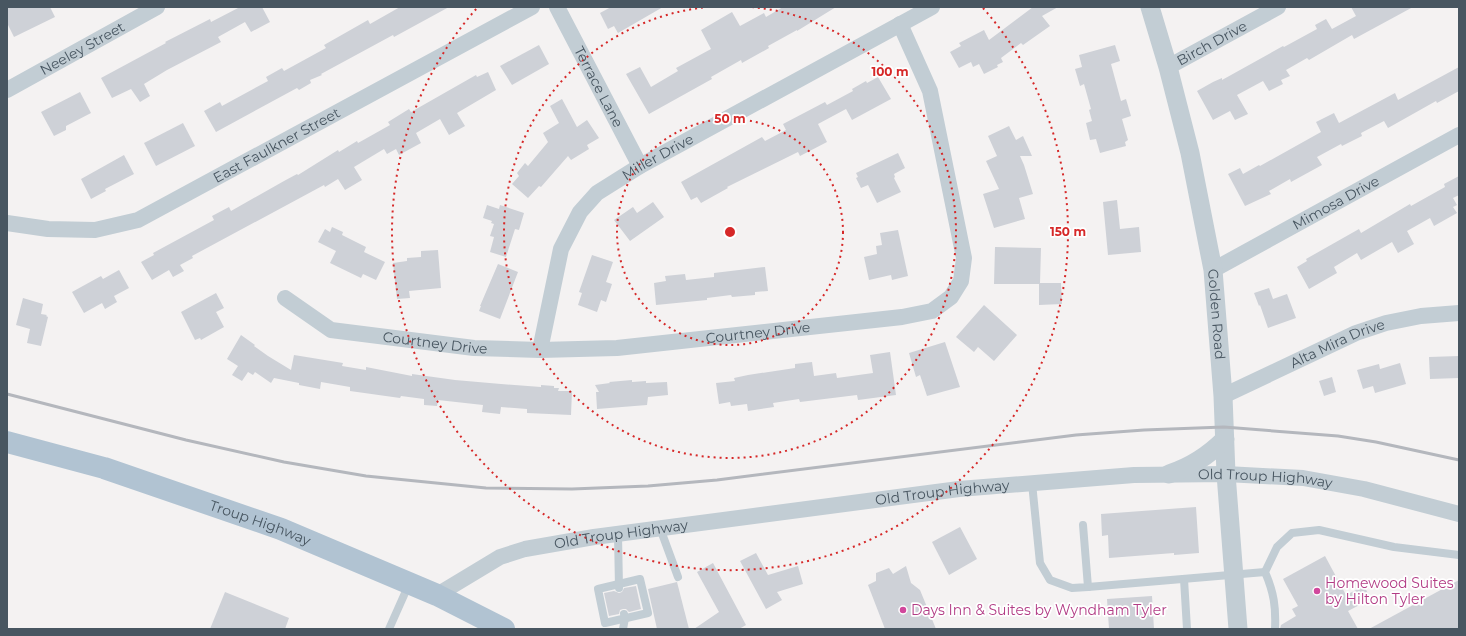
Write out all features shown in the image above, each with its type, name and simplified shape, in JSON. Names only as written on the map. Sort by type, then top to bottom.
[{"type":"main road","name":"Troup Highway","points":[[7,442],[104,468],[252,518],[437,595],[504,629]]},
{"type":"street","name":"Neeley Street","points":[[7,90],[157,7]]},
{"type":"street","name":"East Faulkner Street","points":[[7,223],[48,229],[95,230],[138,220],[532,7]]},
{"type":"street","name":"Terrace Lane","points":[[557,7],[640,166]]},
{"type":"street","name":"Miller Drive","points":[[540,350],[561,249],[580,212],[597,193],[640,166],[932,7]]},
{"type":"street","name":"Golden Road","points":[[1150,7],[1168,67],[1190,153],[1213,270],[1223,396],[1226,474],[1238,629]]},
{"type":"street","name":"Birch Drive","points":[[1168,67],[1278,7]]},
{"type":"street","name":"Courtney Drive","points":[[285,298],[331,330],[474,348],[540,350],[617,348],[902,317],[932,311],[951,297],[961,281],[964,258],[930,91],[900,24]]},
{"type":"street","name":"Mimosa Drive","points":[[1213,270],[1459,135]]},
{"type":"street","name":"Alta Mira Drive","points":[[1223,396],[1356,333],[1386,323],[1421,316],[1459,313]]},
{"type":"street","points":[[1169,474],[1183,469],[1209,454],[1224,440]]},
{"type":"street","name":"Old Troup Highway","points":[[437,595],[500,557],[525,549],[660,528],[959,489],[1032,483],[1134,475],[1169,474],[1226,474],[1303,478],[1364,489],[1459,514]]},
{"type":"lane","points":[[1032,483],[1040,563],[1050,580],[1072,588],[1265,572]]},
{"type":"lane","points":[[1083,525],[1088,587]]},
{"type":"lane","points":[[660,528],[678,577]]},
{"type":"lane","points":[[1275,629],[1276,613],[1272,588],[1265,572],[1277,547],[1292,533],[1319,530],[1394,547],[1459,554]]},
{"type":"lane","points":[[618,534],[619,586]]},
{"type":"lane","points":[[1184,579],[1187,629]]},
{"type":"lane","points":[[640,580],[648,613],[625,616],[605,623],[598,589],[619,586],[640,580]]},
{"type":"lane","points":[[389,629],[409,584]]},
{"type":"lane","points":[[622,629],[625,616]]},
{"type":"building","points":[[7,7],[50,7],[55,17],[14,37],[7,23]]},
{"type":"building","points":[[240,7],[262,7],[270,22],[251,32],[245,22],[218,37],[221,42],[167,70],[144,84],[150,96],[140,102],[131,89],[112,98],[101,78],[210,19],[211,22]]},
{"type":"building","points":[[400,7],[449,7],[394,37],[393,35],[321,74],[322,75],[310,80],[311,83],[299,90],[297,88],[216,132],[204,111],[220,102],[222,106],[268,81],[266,77],[282,68],[284,71],[326,48],[324,45],[368,20],[370,24]]},
{"type":"building","points":[[611,7],[663,7],[618,33],[614,26],[608,29],[600,13]]},
{"type":"building","points":[[783,7],[836,7],[797,31],[768,46],[769,48],[742,63],[741,60],[711,77],[712,79],[649,114],[626,74],[640,67],[651,87],[678,71],[676,68],[711,49],[701,30],[732,12],[740,26],[764,13],[766,17]]},
{"type":"building","points":[[1033,7],[1058,7],[1042,16],[1050,26],[1023,45],[1021,43],[1001,58],[1003,62],[997,65],[998,67],[984,74],[979,64],[973,67],[971,62],[959,68],[950,52],[961,46],[959,43],[984,30],[989,40]]},
{"type":"building","points":[[1351,7],[1413,7],[1354,39],[1352,35],[1309,60],[1307,58],[1286,70],[1290,76],[1281,80],[1283,84],[1269,91],[1263,81],[1237,95],[1248,114],[1235,120],[1230,111],[1213,120],[1197,91],[1222,78],[1222,80],[1317,29],[1315,25],[1326,19],[1332,29],[1356,16]]},
{"type":"building","points":[[539,45],[549,64],[512,85],[500,66]]},
{"type":"building","points":[[1115,45],[1120,61],[1111,64],[1121,101],[1126,99],[1131,116],[1122,119],[1128,140],[1125,142],[1126,146],[1100,153],[1096,139],[1090,140],[1086,123],[1092,121],[1089,110],[1091,109],[1084,84],[1080,86],[1075,69],[1082,67],[1079,55]]},
{"type":"building","points":[[1459,67],[1459,91],[1437,103],[1436,101],[1388,128],[1384,121],[1361,133],[1362,136],[1342,146],[1341,144],[1317,157],[1322,165],[1291,182],[1290,179],[1269,191],[1271,194],[1245,206],[1228,174],[1240,168],[1243,174],[1321,132],[1316,122],[1334,113],[1339,123],[1395,93],[1398,100]]},
{"type":"building","points":[[488,72],[496,90],[457,113],[465,126],[449,135],[440,119],[416,133],[421,143],[399,155],[396,149],[387,154],[384,149],[354,167],[362,180],[345,190],[338,179],[325,187],[324,185],[192,256],[193,258],[180,265],[184,271],[173,277],[169,270],[152,280],[141,262],[154,255],[153,253],[214,220],[212,216],[229,207],[231,211],[297,174],[298,175],[338,150],[339,152],[357,141],[358,143],[390,125],[388,122],[409,109],[411,112],[476,75],[477,77]]},
{"type":"building","points":[[878,77],[891,99],[852,120],[846,109],[818,124],[827,142],[800,156],[798,152],[727,187],[728,188],[701,203],[697,197],[691,200],[681,182],[762,137],[765,141],[786,130],[783,124],[825,102],[827,105],[853,91],[852,89],[866,81],[867,83]]},
{"type":"building","points":[[80,92],[91,113],[66,126],[66,130],[54,136],[41,112]]},
{"type":"building","points":[[562,99],[577,127],[587,120],[599,138],[587,145],[589,149],[571,160],[568,156],[541,187],[539,186],[528,198],[512,184],[519,176],[517,173],[525,163],[528,166],[548,142],[543,133],[559,123],[550,106]]},
{"type":"building","points":[[183,123],[195,146],[156,166],[144,143]]},
{"type":"building","points":[[1009,126],[1016,140],[1023,136],[1032,156],[1020,156],[1033,194],[1019,198],[1025,219],[994,228],[983,194],[999,189],[986,161],[997,156],[988,136]]},
{"type":"building","points":[[898,153],[905,168],[894,174],[894,178],[901,192],[877,203],[868,185],[861,188],[856,178],[858,177],[856,173]]},
{"type":"building","points":[[124,155],[134,174],[105,189],[106,191],[91,199],[81,179]]},
{"type":"building","points":[[1459,176],[1459,195],[1453,198],[1457,205],[1453,207],[1457,213],[1434,226],[1430,218],[1407,231],[1414,244],[1398,253],[1392,242],[1361,260],[1357,253],[1334,267],[1337,273],[1309,289],[1297,267],[1307,261],[1306,259],[1359,229],[1361,233],[1410,204],[1411,206],[1445,187],[1444,184]]},
{"type":"building","points":[[1117,200],[1120,229],[1139,227],[1141,252],[1108,255],[1103,202]]},
{"type":"building","points":[[653,202],[664,217],[630,241],[614,220],[633,207],[637,213]]},
{"type":"building","points":[[487,205],[499,209],[500,205],[524,213],[519,230],[515,229],[506,257],[490,252],[494,237],[490,236],[494,224],[491,223],[492,221],[483,218]]},
{"type":"building","points":[[332,227],[343,232],[342,235],[366,247],[364,252],[385,262],[376,280],[363,274],[361,278],[330,263],[336,251],[318,242],[325,229],[330,232]]},
{"type":"building","points":[[898,230],[908,276],[892,280],[891,275],[869,280],[864,257],[877,254],[876,246],[882,245],[880,233]]},
{"type":"building","points":[[995,247],[1041,248],[1040,283],[1061,283],[1062,304],[1039,305],[1039,284],[994,284]]},
{"type":"building","points":[[438,250],[441,288],[409,291],[410,298],[397,299],[393,263],[407,261],[407,258],[421,257],[421,251]]},
{"type":"building","points":[[592,255],[613,262],[606,282],[612,284],[606,302],[601,300],[597,312],[578,305],[582,293],[579,292]]},
{"type":"building","points":[[498,264],[518,272],[500,319],[479,311]]},
{"type":"building","points":[[765,267],[768,291],[755,292],[755,295],[732,297],[731,295],[707,298],[707,300],[656,305],[654,283],[666,281],[665,276],[685,274],[686,280],[714,277],[714,273]]},
{"type":"building","points":[[119,270],[129,288],[114,296],[117,302],[105,309],[102,303],[84,313],[72,292],[101,276],[103,279]]},
{"type":"building","points":[[1269,288],[1273,299],[1287,294],[1296,318],[1268,328],[1254,293]]},
{"type":"building","points":[[216,293],[224,308],[216,312],[224,327],[201,340],[200,338],[195,340],[181,312]]},
{"type":"building","points":[[23,298],[43,304],[41,314],[47,315],[46,316],[48,317],[41,346],[27,343],[30,329],[16,325]]},
{"type":"building","points":[[984,305],[1017,335],[994,361],[978,347],[974,352],[956,337]]},
{"type":"building","points":[[241,335],[268,356],[291,370],[294,355],[343,363],[342,366],[366,370],[366,367],[412,376],[412,374],[501,384],[541,387],[541,385],[554,386],[554,388],[559,388],[558,391],[572,391],[571,415],[527,413],[527,409],[501,407],[500,414],[482,412],[483,405],[438,400],[437,406],[424,405],[424,399],[401,396],[400,398],[350,391],[350,387],[321,382],[320,389],[274,378],[271,383],[255,372],[253,375],[248,372],[242,381],[232,375],[238,366],[227,359]]},
{"type":"building","points":[[945,342],[960,387],[927,396],[920,375],[916,377],[909,353]]},
{"type":"building","points":[[890,352],[896,395],[858,400],[857,395],[800,402],[799,399],[773,403],[774,407],[748,411],[747,404],[731,406],[730,402],[719,404],[716,383],[735,381],[734,378],[748,375],[795,368],[795,364],[812,362],[814,376],[836,373],[837,378],[873,373],[870,355]]},
{"type":"building","points":[[1459,356],[1459,378],[1430,379],[1429,357]]},
{"type":"building","points":[[1400,363],[1406,384],[1375,393],[1373,386],[1363,389],[1357,370],[1379,364],[1380,369]]},
{"type":"building","points":[[1332,377],[1336,392],[1324,396],[1319,381]]},
{"type":"building","points":[[632,380],[632,382],[646,381],[646,383],[667,382],[668,395],[648,397],[647,405],[597,409],[596,392],[599,392],[595,385]]},
{"type":"building","points":[[1196,507],[1199,553],[1174,555],[1174,553],[1109,558],[1108,535],[1102,536],[1101,514]]},
{"type":"building","points":[[960,527],[977,559],[949,575],[932,542]]},
{"type":"building","points":[[756,553],[768,575],[798,566],[803,584],[777,592],[782,600],[766,609],[740,561]]},
{"type":"building","name":"Homewood Suites by Hilton Tyler","points":[[1325,556],[1346,595],[1364,586],[1371,599],[1348,611],[1358,629],[1280,629],[1281,625],[1296,616],[1292,609],[1298,606],[1283,579]]},
{"type":"building","points":[[713,563],[746,625],[739,629],[694,629],[719,612],[697,572]]},
{"type":"building","name":"Days Inn & Suites by Wyndham Tyler","points":[[906,566],[911,583],[920,590],[936,629],[885,629],[868,585],[876,581],[876,573],[889,568],[893,574]]},
{"type":"building","name":"Homewood Suites by Hilton Tyler","points":[[1459,580],[1459,629],[1369,629]]},
{"type":"building","points":[[677,582],[689,629],[657,629],[648,589]]},
{"type":"building","points":[[636,586],[641,609],[629,612],[626,609],[623,609],[620,610],[619,614],[609,616],[604,593],[614,591],[619,593],[622,592],[624,588]]},
{"type":"building","points":[[225,592],[289,618],[285,629],[210,629]]},
{"type":"building","points":[[1152,596],[1154,629],[1109,629],[1107,599]]},
{"type":"railway","points":[[7,394],[186,440],[284,462],[366,476],[486,488],[572,489],[648,486],[717,480],[1076,435],[1144,430],[1224,427],[1338,436],[1376,442],[1459,460]]},
{"type":"place","name":"Homewood Suites by Hilton Tyler","points":[[1317,591]]},
{"type":"place","name":"Days Inn & Suites by Wyndham Tyler","points":[[903,610]]}]
